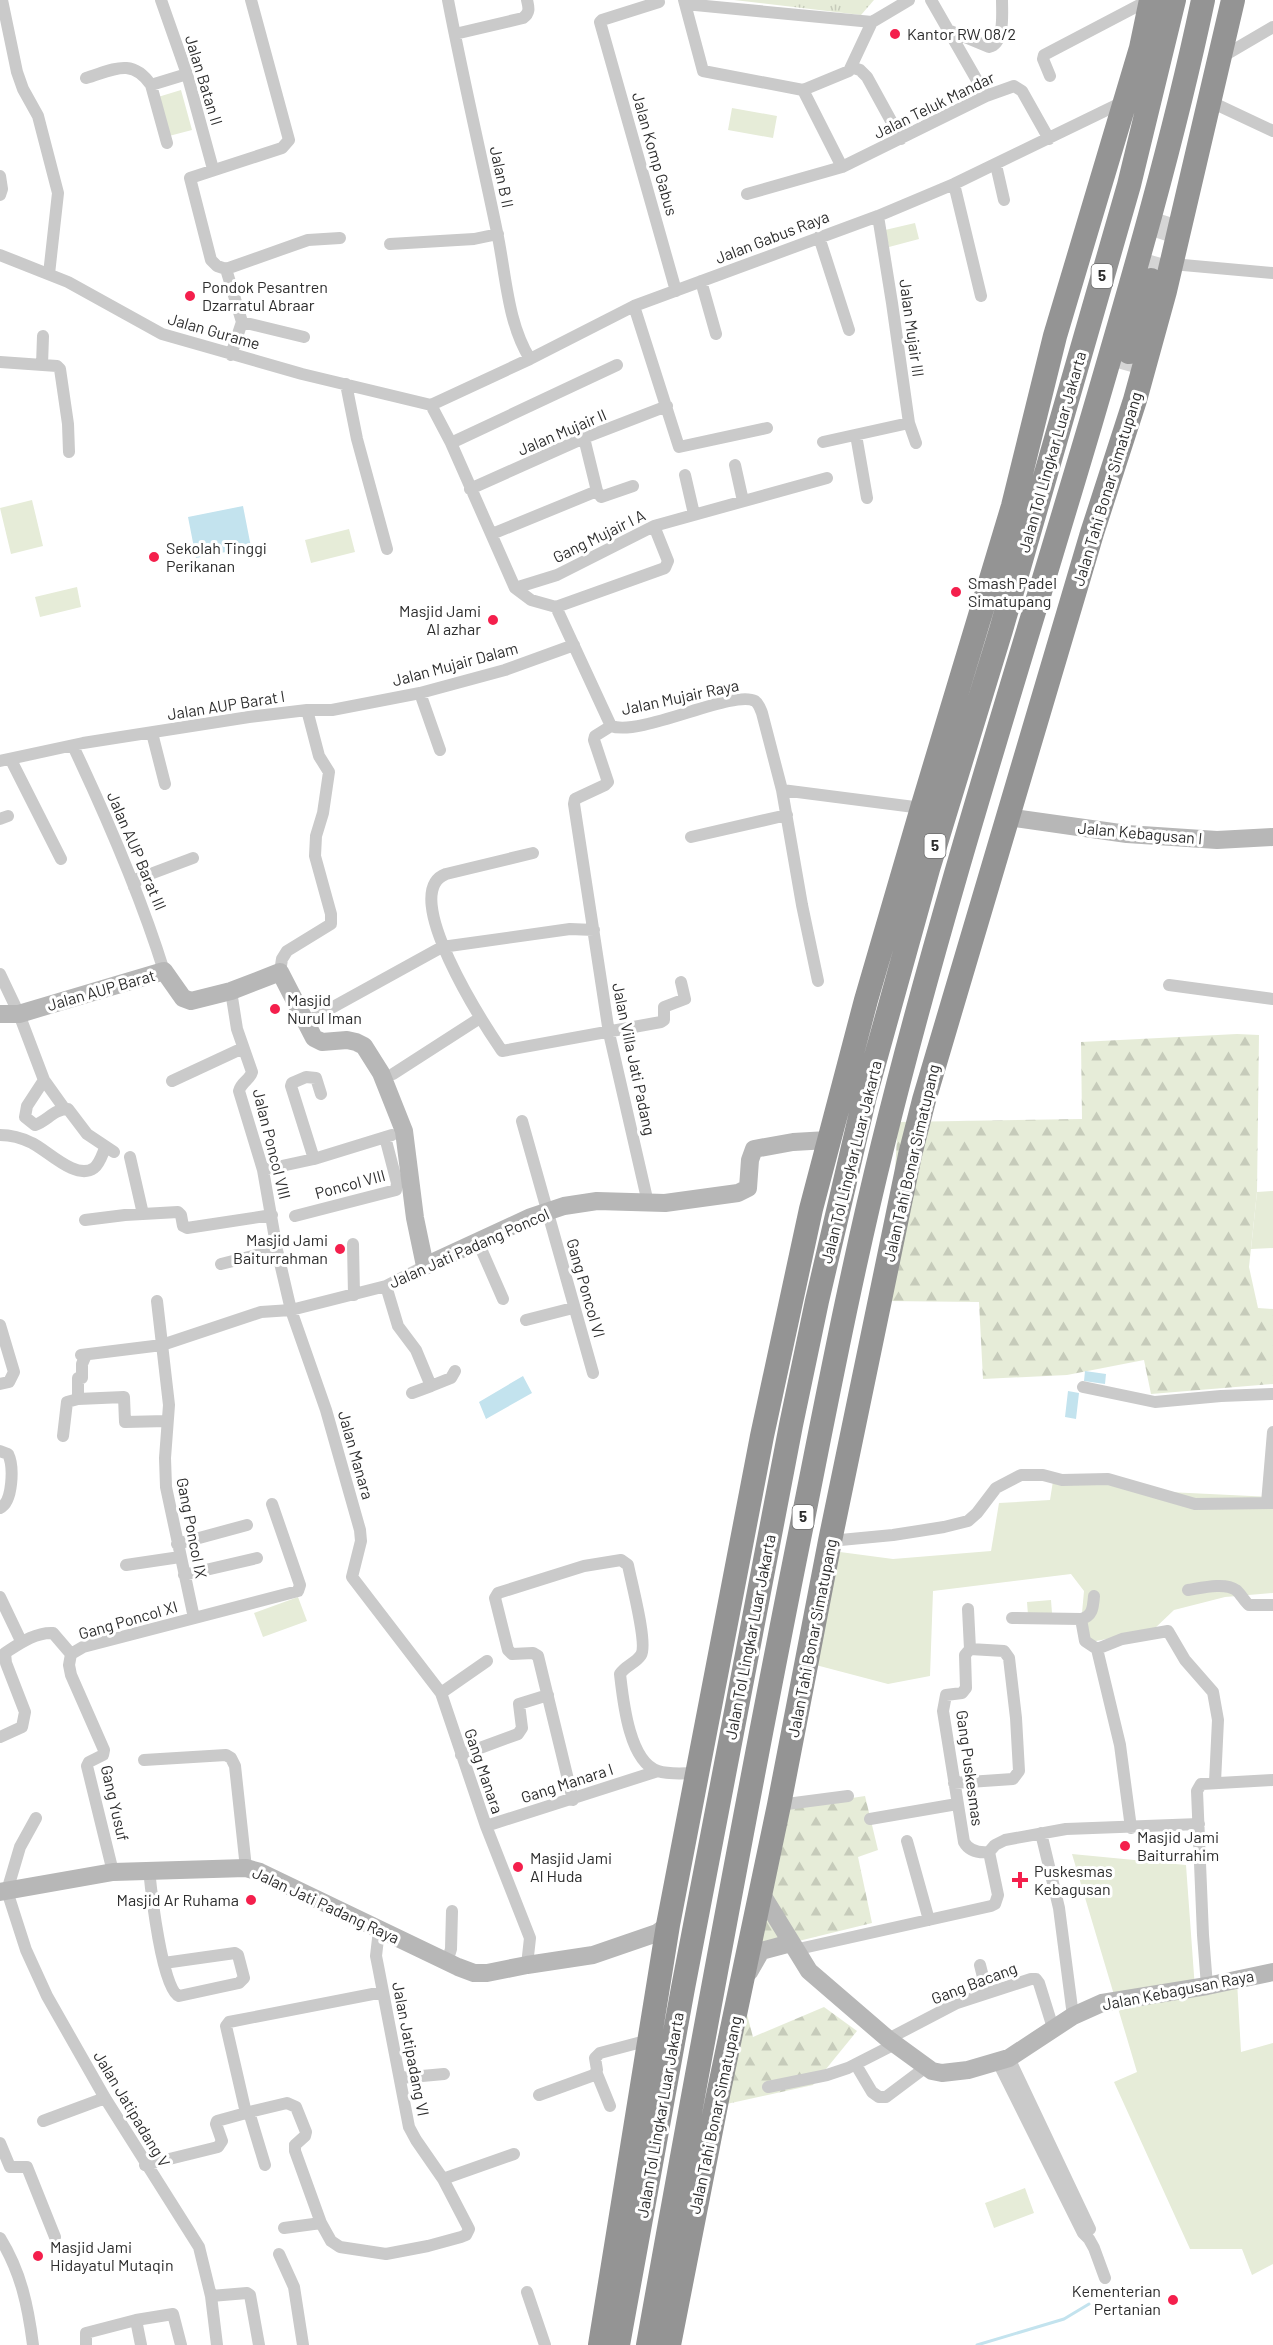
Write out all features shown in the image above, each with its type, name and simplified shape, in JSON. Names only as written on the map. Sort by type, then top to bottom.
[{"type":"highway","points":[[600,2345],[666,1937],[786,1315],[828,1140],[922,808],[1013,506],[1055,336],[1141,48],[1150,0]]},
{"type":"highway","name":"Jalan Tol Lingkar Luar Jakarta","points":[[618,2345],[687,1965],[817,1301],[886,1017],[1129,185],[1174,0]]},
{"type":"highway","name":"Jalan Tol Lingkar Luar Jakarta","points":[[648,2345],[735,1871],[851,1281],[901,1074],[953,887],[1138,260],[1162,172],[1203,0]]},
{"type":"highway","name":"Jalan Tahi Bonar Simatupang","points":[[669,2345],[910,1155],[1007,817],[1089,543],[1135,400],[1164,253],[1209,101],[1233,0]]},
{"type":"highway","points":[[1014,585],[1012,560],[1066,348],[1140,86],[1143,59],[1141,48]]},
{"type":"highway","points":[[1171,215],[1199,98],[1218,64]]},
{"type":"highway","points":[[1025,645],[1034,639],[1039,629],[1151,280]]},
{"type":"street","points":[[2,0],[17,72],[23,89],[38,116],[58,193],[49,272]]},
{"type":"street","name":"Jalan Batan II","points":[[161,0],[187,74],[213,169]]},
{"type":"street","points":[[251,0],[289,140],[282,148],[189,178],[211,260],[217,266],[226,269],[308,240],[340,238]]},
{"type":"street","name":"Jalan B II","points":[[448,0],[498,234],[509,298],[518,335],[529,357]]},
{"type":"street","points":[[455,34],[523,18],[529,10],[527,0]]},
{"type":"street","points":[[872,22],[685,2],[704,71],[803,90],[847,73],[872,22],[909,0]]},
{"type":"street","points":[[931,0],[986,96]]},
{"type":"street","points":[[947,29],[989,47],[994,46],[997,44],[1000,31],[1002,0]]},
{"type":"street","points":[[1050,76],[1044,55],[1150,0]]},
{"type":"street","name":"Jalan Komp Gabus","points":[[659,2],[602,20],[601,26],[674,284]]},
{"type":"street","points":[[1218,64],[1273,27]]},
{"type":"street","points":[[851,67],[860,70],[867,77],[901,140]]},
{"type":"street","points":[[86,78],[127,68],[143,74],[151,85],[167,142]]},
{"type":"street","points":[[151,85],[187,74]]},
{"type":"street","name":"Jalan Teluk Mandar","points":[[747,194],[842,167],[901,140],[986,96],[1014,86],[1019,88],[1048,136]]},
{"type":"street","points":[[803,90],[842,167]]},
{"type":"street","name":"Jalan Gabus Raya","points":[[432,405],[674,284],[701,281],[878,216],[996,165],[1048,136],[1124,101]]},
{"type":"street","points":[[1209,101],[1273,131]]},
{"type":"street","points":[[996,165],[1004,200]]},
{"type":"street","points":[[0,176],[2,189],[0,195]]},
{"type":"street","points":[[954,184],[981,296]]},
{"type":"street","name":"Jalan Mujair III","points":[[878,216],[909,423],[916,444]]},
{"type":"street","points":[[390,244],[474,239],[498,234]]},
{"type":"street","points":[[819,237],[849,330]]},
{"type":"street","points":[[1164,253],[1273,273]]},
{"type":"street","name":"Jalan Gurame","points":[[0,255],[49,272],[162,334],[233,350],[346,384],[432,405]]},
{"type":"street","points":[[226,269],[241,326],[233,350]]},
{"type":"street","points":[[701,281],[716,334]]},
{"type":"street","points":[[633,306],[678,441],[767,428]]},
{"type":"street","points":[[241,326],[304,338]]},
{"type":"street","points":[[42,365],[43,336]]},
{"type":"street","points":[[0,362],[57,366],[61,371],[69,452]]},
{"type":"street","points":[[451,443],[617,365]]},
{"type":"street","points":[[346,384],[357,439],[387,549]]},
{"type":"street","points":[[432,405],[515,588],[531,600],[556,607],[665,568],[668,561],[654,526]]},
{"type":"street","name":"Jalan Mujair II","points":[[470,489],[584,438],[667,406]]},
{"type":"street","points":[[824,442],[909,423]]},
{"type":"street","points":[[856,435],[867,498]]},
{"type":"street","points":[[584,438],[597,491],[601,497],[633,486]]},
{"type":"street","points":[[735,465],[743,501]]},
{"type":"street","points":[[685,475],[694,514]]},
{"type":"street","name":"Gang Mujair I A","points":[[515,588],[557,575],[654,526],[827,478]]},
{"type":"street","points":[[492,534],[597,491]]},
{"type":"street","name":"Jalan Mujair Raya","points":[[556,607],[611,726],[620,728],[641,725],[733,701],[753,700],[758,704],[762,713],[782,790]]},
{"type":"street","name":"Jalan Mujair Dalam","points":[[308,710],[332,710],[420,693],[505,670],[574,645]]},
{"type":"street","points":[[420,693],[440,750]]},
{"type":"street","name":"Jalan AUP Barat I","points":[[6,760],[73,746],[308,710],[319,756],[329,772],[323,813],[316,836],[315,856],[331,914],[331,924],[287,951],[282,959],[280,972]]},
{"type":"street","name":"Jalan Villa Jati Padang","points":[[611,726],[595,736],[594,740],[608,782],[575,799],[574,802],[609,1033],[648,1203]]},
{"type":"street","points":[[152,733],[165,784]]},
{"type":"street","name":"Jalan AUP Barat III","points":[[73,746],[109,822],[149,923],[165,971]]},
{"type":"street","points":[[6,760],[61,859]]},
{"type":"street","points":[[818,981],[782,790],[922,808]]},
{"type":"street","points":[[691,837],[787,815]]},
{"type":"street","name":"Jalan Kebagusan I","points":[[1007,817],[1128,834],[1217,840],[1273,837]]},
{"type":"street","points":[[533,853],[439,876],[433,884],[432,900],[442,947],[480,1018],[502,1051],[662,1022],[664,1006],[685,999],[681,982]]},
{"type":"street","points":[[134,887],[137,879],[193,858]]},
{"type":"street","points":[[315,1017],[442,947],[570,929],[594,930]]},
{"type":"street","name":"Jalan AUP Barat","points":[[0,1014],[19,1014],[165,971],[187,1000],[193,1001],[231,991],[280,972]]},
{"type":"street","points":[[280,972],[312,1035],[322,1042],[347,1040],[364,1046],[381,1073],[404,1131],[415,1218],[425,1266]]},
{"type":"street","points":[[0,974],[19,1014],[44,1080],[87,1134],[110,1150],[94,1167],[85,1171],[77,1170],[18,1137],[0,1135]]},
{"type":"street","points":[[1169,985],[1273,999]]},
{"type":"street","name":"Jalan Poncol VIII","points":[[231,991],[233,1012],[252,1072],[240,1086],[239,1091],[263,1170],[277,1250],[291,1310]]},
{"type":"street","points":[[393,1074],[480,1018]]},
{"type":"street","points":[[172,1081],[243,1048]]},
{"type":"street","points":[[314,1160],[291,1086],[292,1083],[311,1077],[316,1078],[321,1094]]},
{"type":"street","points":[[44,1080],[27,1106],[25,1117],[38,1125],[51,1114],[64,1108]]},
{"type":"street","name":"Gang Poncol VI","points":[[522,1121],[593,1373]]},
{"type":"street","points":[[263,1170],[314,1160],[404,1131]]},
{"type":"street","name":"Poncol VIII","points":[[295,1216],[396,1190],[397,1183],[385,1137]]},
{"type":"street","name":"Jalan Jati Padang Poncol","points":[[78,1399],[78,1378],[82,1378],[83,1355],[162,1345],[261,1312],[291,1310],[386,1286],[523,1221],[564,1206],[597,1201],[648,1203],[738,1193],[748,1188],[750,1160],[754,1149],[793,1142],[828,1140]]},
{"type":"street","points":[[130,1157],[143,1214]]},
{"type":"street","points":[[85,1220],[178,1212],[186,1228],[272,1215]]},
{"type":"street","points":[[478,1242],[503,1299]]},
{"type":"street","points":[[353,1244],[354,1295]]},
{"type":"street","points":[[221,1264],[277,1250]]},
{"type":"street","points":[[386,1286],[398,1326],[416,1350],[431,1386]]},
{"type":"street","name":"Gang Poncol IX","points":[[157,1301],[169,1405],[165,1480],[194,1618]]},
{"type":"street","points":[[526,1320],[573,1308]]},
{"type":"street","name":"Jalan Manara","points":[[291,1310],[326,1410],[360,1530],[361,1541],[351,1576],[372,1605]]},
{"type":"street","points":[[0,1325],[14,1372],[9,1382],[0,1384]]},
{"type":"street","points":[[412,1393],[452,1378],[455,1371]]},
{"type":"street","points":[[1083,1387],[1155,1402],[1273,1394]]},
{"type":"street","points":[[63,1436],[67,1402],[78,1399],[124,1396],[125,1422],[167,1421]]},
{"type":"street","points":[[830,1541],[893,1535],[968,1521],[996,1488],[1021,1475],[1043,1475],[1062,1480],[1108,1479],[1195,1504],[1270,1503],[1273,1432]]},
{"type":"street","points":[[0,1451],[8,1454],[12,1467],[9,1500],[0,1508]]},
{"type":"street","name":"Gang Poncol XI","points":[[76,1651],[269,1600],[299,1589],[300,1585],[272,1503]]},
{"type":"street","points":[[126,1565],[179,1551],[247,1525]]},
{"type":"street","points":[[184,1575],[257,1558]]},
{"type":"street","points":[[573,1800],[537,1654],[515,1654],[508,1650],[496,1597],[498,1593],[598,1562],[621,1560],[628,1565],[643,1639],[643,1652],[620,1674],[626,1716],[637,1750],[644,1762],[658,1771],[696,1773]]},
{"type":"street","points":[[1188,1590],[1230,1587],[1236,1590],[1249,1605],[1273,1605]]},
{"type":"street","points":[[1012,1618],[1081,1619],[1088,1617],[1091,1612],[1094,1596]]},
{"type":"street","points":[[0,1597],[21,1641]]},
{"type":"street","name":"Gang Manara","points":[[372,1605],[441,1693],[486,1826],[530,1938],[527,1965]]},
{"type":"street","name":"Gang Puskesmas","points":[[968,1609],[970,1649],[965,1655],[966,1690],[962,1693],[948,1695],[945,1699],[945,1728],[964,1842],[968,1848],[989,1852]]},
{"type":"street","points":[[1081,1619],[1085,1641],[1097,1649],[1120,1745],[1131,1828]]},
{"type":"street","points":[[1097,1649],[1122,1639],[1168,1631],[1185,1660],[1213,1692],[1218,1720],[1215,1782]]},
{"type":"street","points":[[0,1737],[22,1727],[25,1712],[6,1663],[5,1653],[21,1641],[51,1632],[76,1651]]},
{"type":"street","points":[[954,1783],[1013,1779],[1019,1771],[1009,1658],[1004,1651],[970,1649]]},
{"type":"street","name":"Gang Yusuf","points":[[76,1651],[69,1665],[71,1675],[104,1750],[103,1755],[89,1762],[87,1766],[113,1872]]},
{"type":"street","points":[[441,1693],[488,1661]]},
{"type":"street","points":[[461,1755],[518,1734],[522,1728],[519,1704],[548,1695]]},
{"type":"street","points":[[144,1760],[226,1755],[231,1758],[235,1766],[246,1868]]},
{"type":"street","name":"Gang Manara I","points":[[486,1826],[658,1771]]},
{"type":"street","points":[[1208,1986],[1203,1935],[1197,1791],[1201,1784],[1273,1779]]},
{"type":"street","points":[[779,1805],[848,1796]]},
{"type":"street","points":[[870,1819],[957,1804]]},
{"type":"street","points":[[4,1891],[20,1847],[36,1818]]},
{"type":"street","points":[[742,1986],[761,1951],[929,1920],[995,1904],[998,1895],[989,1852],[999,1842],[1083,1827],[1131,1828],[1199,1824]]},
{"type":"street","points":[[1041,1833],[1059,1908],[1072,2016]]},
{"type":"street","points":[[907,1841],[929,1920]]},
{"type":"street","name":"Jalan Jati Padang Raya","points":[[4,1891],[113,1872],[149,1869],[246,1868],[260,1872],[447,1962],[474,1973],[487,1974],[527,1965],[593,1955],[657,1934],[666,1937]]},
{"type":"street","points":[[149,1869],[155,1921],[164,1964],[171,1990],[179,1996],[239,1983],[244,1978],[238,1955],[235,1953],[164,1964]]},
{"type":"street","name":"Jalan Jatipadang V","points":[[4,1891],[26,1950],[47,1996],[145,2165],[199,2247],[211,2296],[217,2345]]},
{"type":"street","name":"Jalan Kebagusan Raya","points":[[761,1893],[802,1963],[815,1978],[892,2042],[932,2071],[942,2073],[954,2073],[1003,2060],[1072,2016],[1102,2003],[1208,1986],[1273,1972]]},
{"type":"street","points":[[447,1962],[452,1949],[452,1911]]},
{"type":"street","name":"Jalan Jatipadang VI","points":[[321,2223],[331,2241],[340,2247],[386,2254],[461,2237],[466,2235],[469,2229],[443,2179],[409,2127],[404,2111],[400,2078],[376,1956],[379,1930]]},
{"type":"street","points":[[980,1965],[987,1993]]},
{"type":"street","name":"Gang Bacang","points":[[768,2087],[827,2075],[856,2065],[951,2006],[1031,1979],[1036,1979],[1039,1983],[1053,2028]]},
{"type":"street","points":[[265,2165],[247,2112],[226,2030],[227,2024],[383,1992]]},
{"type":"street","points":[[610,2106],[597,2074],[594,2062],[597,2055],[649,2040]]},
{"type":"street","points":[[1003,2060],[1083,2233],[1089,2239],[1105,2278]]},
{"type":"street","points":[[856,2065],[872,2092],[879,2097],[886,2097],[926,2067]]},
{"type":"street","points":[[400,2078],[444,2074]]},
{"type":"street","points":[[539,2095],[597,2074]]},
{"type":"street","points":[[43,2121],[105,2098]]},
{"type":"street","points":[[145,2165],[218,2147],[222,2141],[216,2124],[218,2121],[287,2103],[296,2107],[306,2133],[295,2145],[295,2151],[321,2223],[284,2228]]},
{"type":"street","points":[[0,2143],[10,2167],[27,2167],[55,2237]]},
{"type":"street","points":[[443,2179],[514,2154]]},
{"type":"street","points":[[0,2238],[19,2273],[25,2294],[33,2345]]},
{"type":"street","points":[[279,2254],[294,2287],[303,2345]]},
{"type":"street","points":[[528,2292],[545,2345]]},
{"type":"street","points":[[211,2296],[247,2293],[250,2295],[259,2345]]},
{"type":"street","points":[[86,2345],[86,2333],[136,2320],[173,2314],[181,2345]]},
{"type":"street","points":[[136,2320],[141,2345]]},
{"type":"green space","points":[[734,0],[874,0],[861,15]]},
{"type":"green space","points":[[181,90],[192,130],[169,136],[158,97]]},
{"type":"green space","points":[[732,108],[777,116],[773,138],[728,130]]},
{"type":"green space","points":[[915,223],[919,239],[889,247],[885,230]]},
{"type":"green space","points":[[32,500],[43,546],[11,554],[0,508]]},
{"type":"green space","points":[[349,529],[355,552],[311,563],[305,540]]},
{"type":"green space","points":[[77,587],[81,607],[40,617],[35,597]]},
{"type":"green space","points":[[1237,1034],[1259,1035],[1257,1192],[1249,1267],[1258,1308],[1273,1309],[1273,1384],[1151,1394],[1144,1360],[1067,1375],[983,1379],[979,1302],[887,1301],[898,1122],[1082,1119],[1081,1042]]},
{"type":"green space","points":[[1273,1191],[1273,1248],[1251,1249],[1257,1192]]},
{"type":"green space","points":[[1092,1474],[1168,1492],[1273,1497],[1273,1593],[1225,1597],[1174,1610],[1153,1630],[1091,1642],[1081,1624],[1084,1591],[1071,1574],[933,1591],[930,1676],[888,1684],[812,1664],[840,1552],[893,1559],[991,1551],[999,1503],[1050,1500],[1053,1481]]},
{"type":"green space","points":[[298,1597],[307,1621],[263,1637],[254,1613]]},
{"type":"green space","points":[[1051,1600],[1052,1613],[1028,1615],[1027,1602]]},
{"type":"green space","points":[[865,1796],[878,1850],[858,1857],[872,1923],[750,1953],[773,1810]]},
{"type":"green space","points":[[1072,1854],[1186,1865],[1195,1989],[1237,1981],[1241,2052],[1273,2043],[1273,2264],[1252,2275],[1242,2249],[1190,2249],[1114,2082],[1137,2072]]},
{"type":"green space","points":[[741,1992],[753,2037],[824,2007],[857,2031],[813,2085],[722,2105]]},
{"type":"green space","points":[[1025,2188],[1034,2213],[994,2228],[985,2203]]},
{"type":"water","points":[[243,506],[251,547],[196,558],[188,517]]},
{"type":"water","points":[[1085,1371],[1106,1374],[1105,1384],[1084,1381]]},
{"type":"water","points":[[523,1376],[532,1393],[486,1419],[479,1402]]},
{"type":"water","points":[[1068,1391],[1079,1393],[1076,1419],[1065,1417]]},
{"type":"waterway","points":[[977,2345],[1064,2319],[1089,2304]]},
{"type":"tunnel","points":[[1163,240],[1171,215]]},
{"type":"tunnel","points":[[1151,280],[1158,256]]},
{"type":"tunnel","points":[[1124,370],[1129,352]]},
{"type":"place","name":"Kantor RW 08/2","points":[[895,34]]},
{"type":"place","name":"Pondok Pesantren Dzarratul Abraar","points":[[190,296]]},
{"type":"place","name":"Sekolah Tinggi Perikanan","points":[[154,557]]},
{"type":"place","name":"Smash Padel Simatupang","points":[[956,592]]},
{"type":"place","name":"Masjid Jami Al azhar","points":[[493,620]]},
{"type":"place","name":"Masjid Nurul Iman","points":[[275,1009]]},
{"type":"place","name":"Masjid Jami Baiturrahman","points":[[340,1249]]},
{"type":"place","name":"Masjid Jami Baiturrahim","points":[[1125,1846]]},
{"type":"place","name":"Masjid Jami Al Huda","points":[[518,1867]]},
{"type":"place","name":"Puskesmas Kebagusan","points":[[1020,1880]]},
{"type":"place","name":"Masjid Ar Ruhama","points":[[251,1900]]},
{"type":"place","name":"Masjid Jami Hidayatul Mutaqin","points":[[38,2256]]},
{"type":"place","name":"Kementerian Pertanian","points":[[1173,2300]]}]
